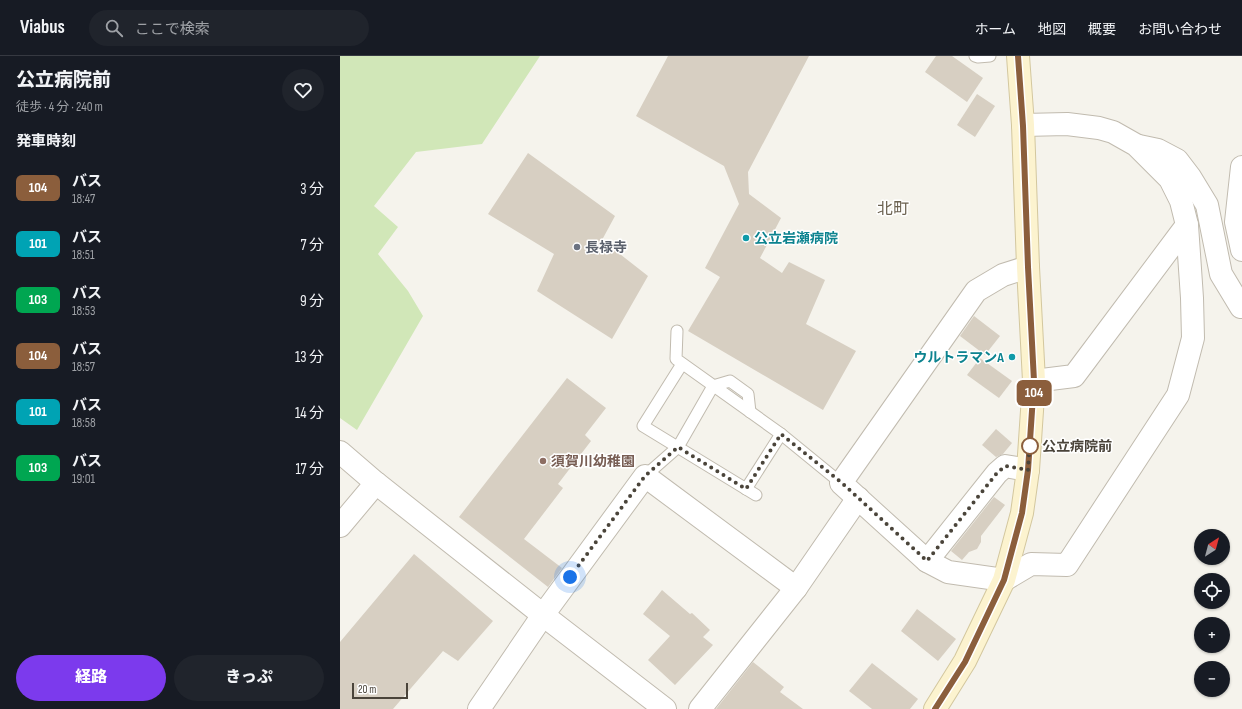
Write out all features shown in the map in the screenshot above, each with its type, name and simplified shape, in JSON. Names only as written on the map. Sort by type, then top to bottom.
[{"type":"main road","points":[[935,709],[965,662],[1004,580],[1022,513],[1028,470],[1034,381],[1023,126],[1018,56]]},
{"type":"street","points":[[1023,126],[1067,124],[1099,128],[1113,132],[1136,145],[1170,179],[1181,201],[1187,225],[1192,298],[1192,338],[1178,395],[1067,565],[1031,564],[1004,580],[948,572],[927,561],[842,483],[976,290],[1003,275],[1028,267]]},
{"type":"street","points":[[1136,145],[1158,150],[1176,160],[1190,177],[1206,204],[1221,274],[1242,307]]},
{"type":"street","points":[[1242,167],[1236,222],[1242,250]]},
{"type":"street","points":[[1034,381],[1074,376],[1187,225]]},
{"type":"street","points":[[340,452],[376,483],[665,709]]},
{"type":"street","points":[[927,561],[997,473],[1005,466],[1028,470]]},
{"type":"street","points":[[479,709],[543,615],[645,476],[796,588]]},
{"type":"street","points":[[340,526],[376,483]]},
{"type":"street","points":[[700,709],[796,588],[858,498]]},
{"type":"lane","points":[[975,56],[990,56]]},
{"type":"lane","points":[[677,331],[676,360],[781,434],[842,483]]},
{"type":"lane","points":[[682,364],[643,426],[756,495]]},
{"type":"lane","points":[[645,476],[678,447],[713,386]]},
{"type":"lane","points":[[746,489],[781,434]]},
{"type":"green space","points":[[340,56],[540,56],[482,144],[416,152],[374,206],[398,227],[378,254],[408,291],[423,316],[357,430],[340,418]]},
{"type":"building","name":"公立岩瀬病院","points":[[668,56],[809,56],[748,172],[749,194],[781,218],[760,258],[782,273],[789,262],[825,280],[806,324],[856,351],[823,410],[688,331],[720,277],[705,268],[739,204],[724,166],[636,116]]},
{"type":"building","points":[[936,56],[952,56],[983,78],[967,102],[925,72]]},
{"type":"building","points":[[977,94],[995,106],[975,137],[957,125]]},
{"type":"building","name":"長禄寺","points":[[528,153],[615,216],[602,240],[648,276],[612,339],[537,291],[554,254],[488,214]]},
{"type":"building","points":[[974,316],[1000,336],[985,355],[960,336]]},
{"type":"building","points":[[980,358],[1012,381],[999,398],[967,375]]},
{"type":"building","points":[[567,378],[606,408],[585,435],[591,441],[558,484],[563,488],[524,539],[562,568],[548,587],[459,517]]},
{"type":"building","points":[[996,429],[1012,443],[1003,454],[996,457],[982,445]]},
{"type":"building","points":[[994,497],[1005,505],[981,536],[981,542],[977,549],[969,552],[962,560],[951,551]]},
{"type":"building","points":[[414,554],[493,621],[458,661],[443,651],[393,709],[340,709],[340,642]]},
{"type":"building","points":[[662,590],[690,614],[692,613],[710,630],[703,637],[713,645],[675,685],[648,660],[670,636],[643,614]]},
{"type":"building","points":[[917,609],[956,639],[938,661],[901,631]]},
{"type":"building","points":[[753,662],[784,687],[780,692],[803,709],[716,709]]},
{"type":"building","points":[[872,663],[918,699],[910,709],[872,709],[849,691]]},
{"type":"bus line","name":"104","points":[[935,709],[965,662],[1004,580],[1022,513],[1028,470],[1034,381],[1023,126],[1018,56]]},
{"type":"place","name":"公立岩瀬病院","points":[[746,238]]},
{"type":"place","name":"長禄寺","points":[[577,247]]},
{"type":"place","name":"ウルトラマンA","points":[[1012,357]]},
{"type":"place","name":"公立病院前","points":[[1030,446]]},
{"type":"place","name":"須賀川幼稚園","points":[[543,461]]},
{"type":"district","name":"北町","points":[[893,208]]},
{"type":"route","points":[[570,577],[645,476],[678,447],[746,489],[781,434],[842,483],[927,561],[997,473],[1005,466],[1028,470],[1030,440],[1030,446]]}]
